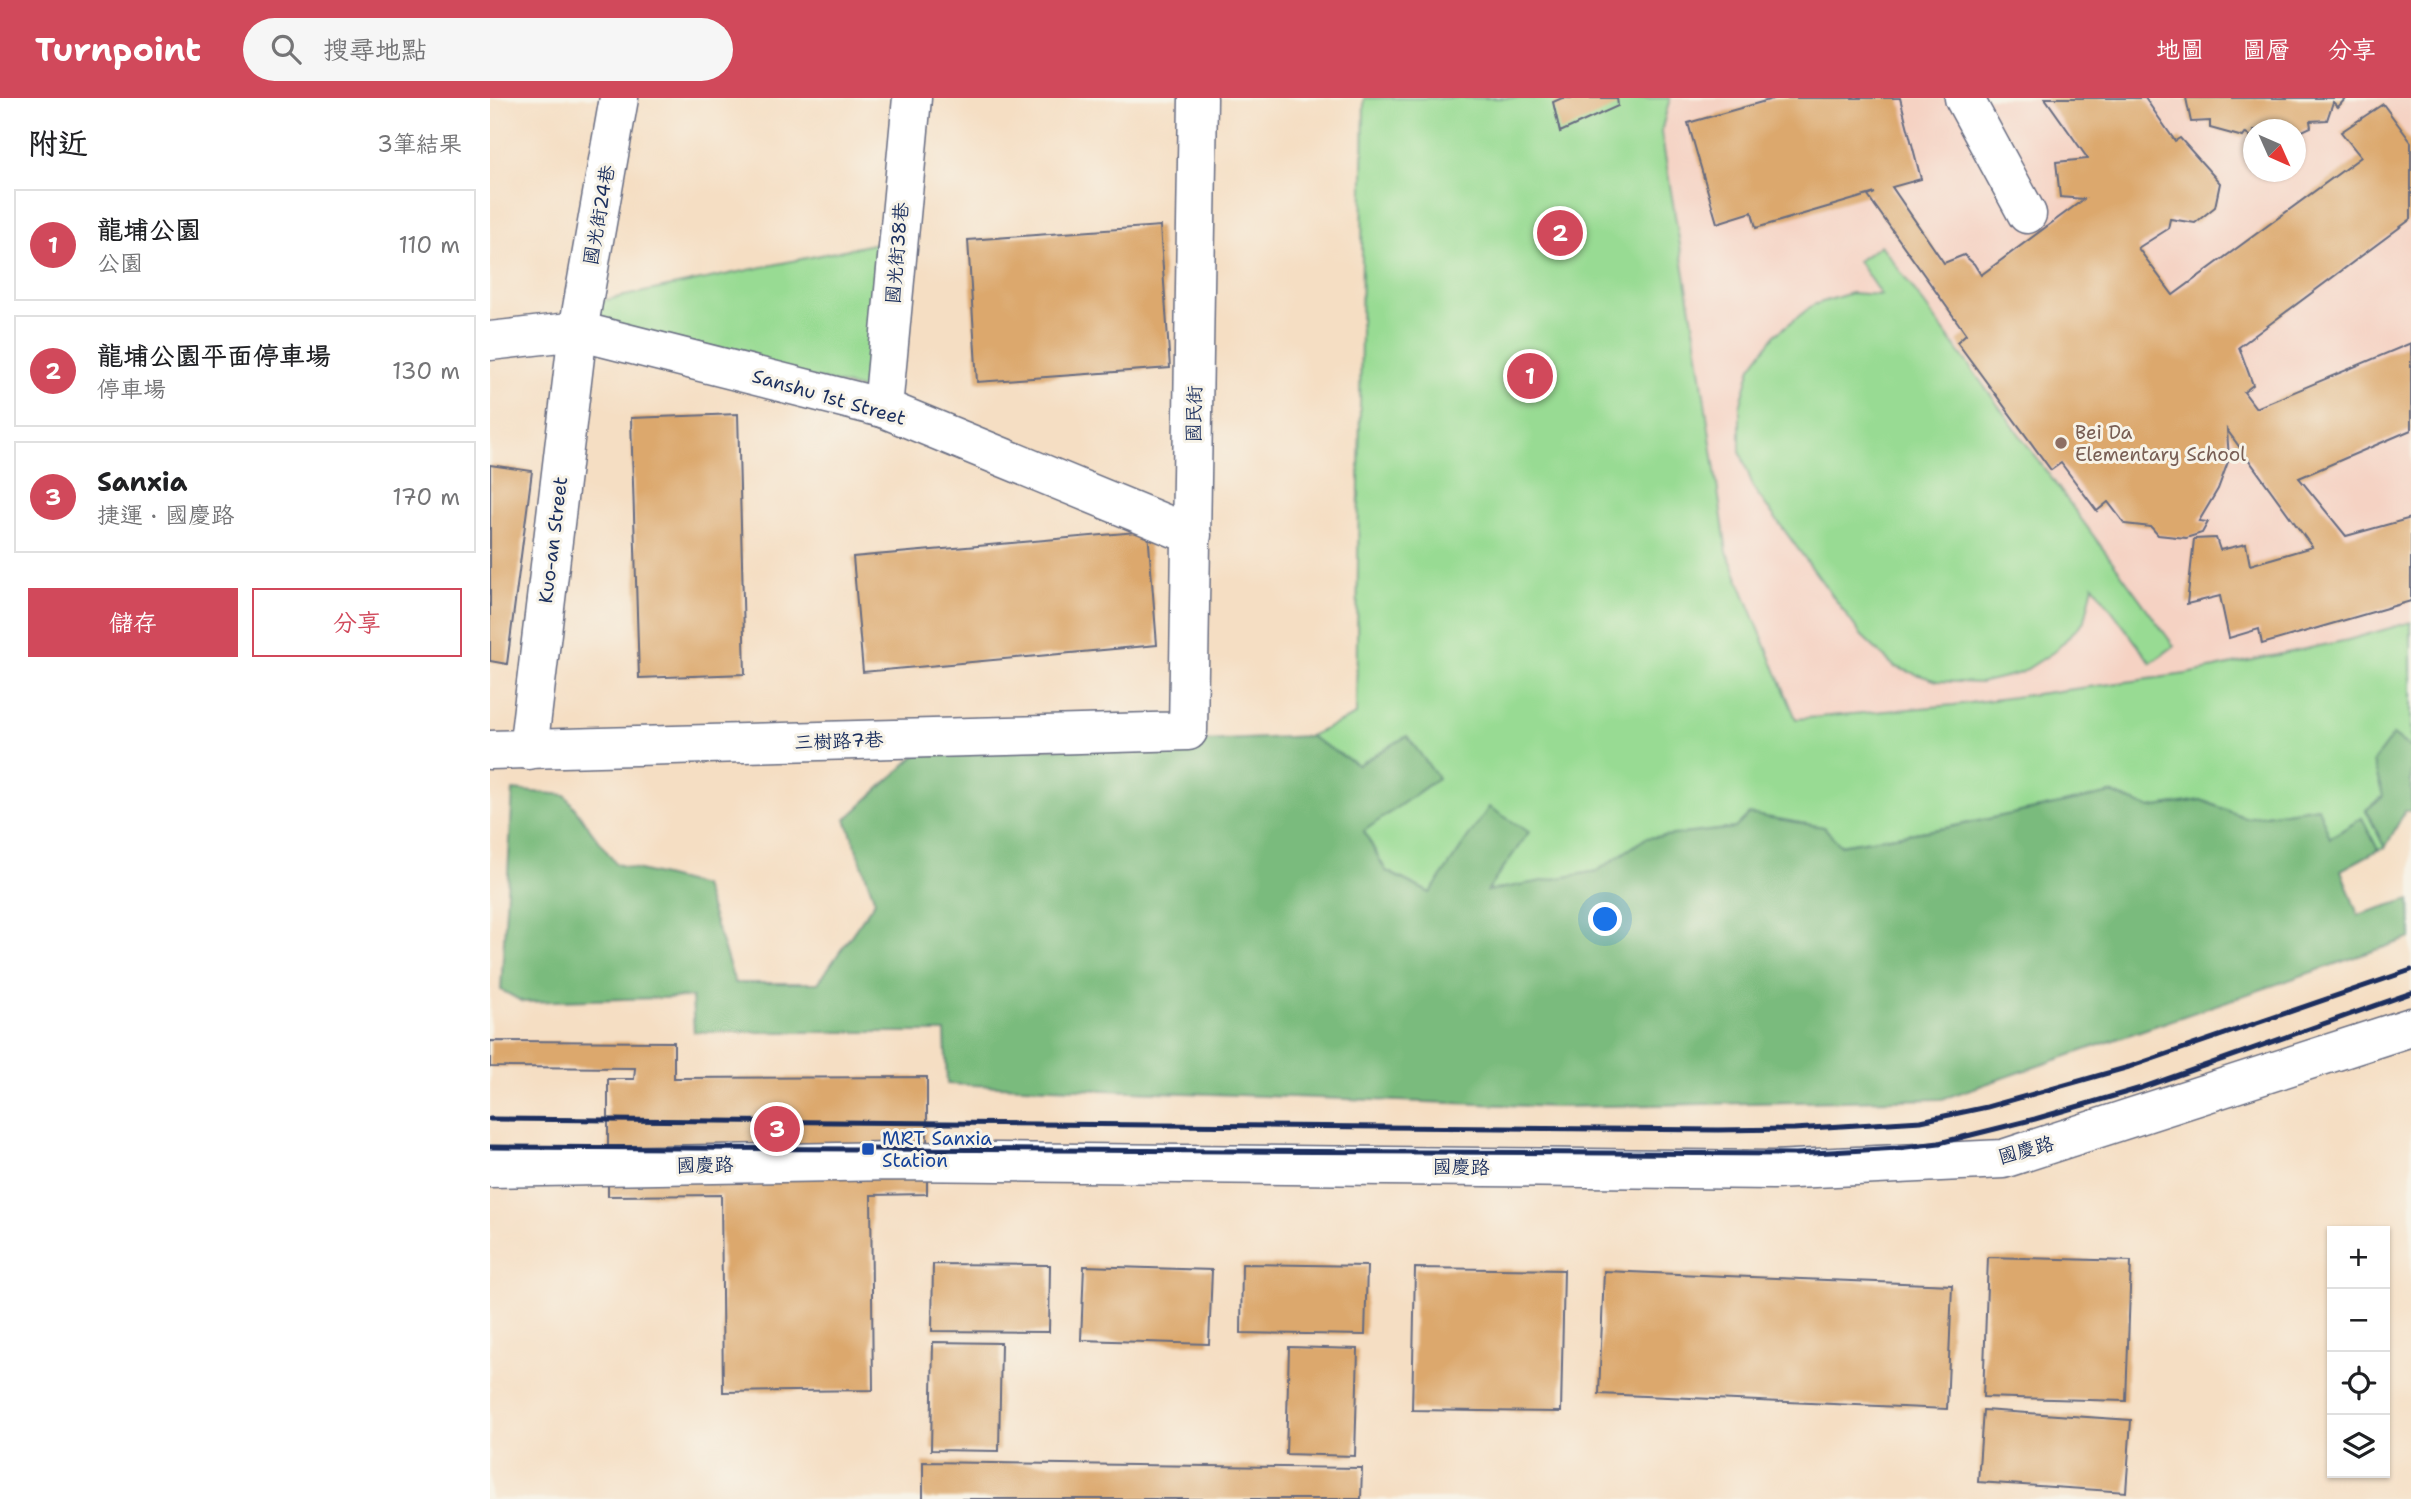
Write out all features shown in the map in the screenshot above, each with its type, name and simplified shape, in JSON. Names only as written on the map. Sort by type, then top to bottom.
[{"type":"street","name":"國光街24巷","points":[[578,331],[619,98]]},
{"type":"street","name":"國光街38巷","points":[[883,408],[912,98]]},
{"type":"street","name":"國民街","points":[[1188,731],[1198,98]]},
{"type":"street","points":[[1964,98],[2027,214]]},
{"type":"street","name":"Sanshu 1st Street","points":[[490,341],[578,331],[883,408],[1192,535]]},
{"type":"street","name":"Kuo-an Street","points":[[528,750],[578,331]]},
{"type":"street","name":"三樹路7巷","points":[[490,750],[1188,731]]},
{"type":"street","name":"國慶路","points":[[490,1168],[894,1161],[1773,1170],[2003,1159],[2411,1027]]},
{"type":"shaded area","name":"Bei Da Elementary School","points":[[1670,98],[2411,98],[2411,622],[2348,640],[2186,674],[1954,705],[1796,719],[1727,552],[1695,334],[1661,132]]},
{"type":"green space","points":[[1364,98],[1670,98],[1661,132],[1695,334],[1727,552],[1796,719],[1954,705],[2186,674],[2348,640],[2411,622],[2411,748],[2393,735],[2383,796],[2366,810],[2385,848],[2378,850],[2362,818],[2329,838],[2317,807],[2246,818],[2201,800],[2150,808],[2111,793],[1945,828],[1839,845],[1735,828],[1646,839],[1597,871],[1486,892],[1430,893],[1386,871],[1363,831],[1437,779],[1407,736],[1358,765],[1309,736],[1356,715]]},
{"type":"green space","points":[[887,241],[871,391],[588,327],[591,303]]},
{"type":"green space","points":[[1881,245],[2174,646],[2151,663],[2093,585],[2085,620],[2055,651],[2021,673],[1980,683],[1937,681],[1895,667],[1862,636],[1754,489],[1740,451],[1740,407],[1751,367],[1775,335],[1813,305],[1851,293],[1881,295],[1858,261]]},
{"type":"green space","points":[[2393,735],[2411,748],[2411,811],[2405,811],[2385,848],[2366,810],[2383,796],[2373,762]]},
{"type":"green space","points":[[1309,736],[1358,765],[1407,736],[1438,778],[1364,831],[1386,871],[1430,893],[1489,807],[1529,832],[1487,891],[1597,871],[1646,838],[1735,828],[1749,814],[1824,827],[1840,845],[1945,828],[2111,793],[2150,808],[2201,800],[2246,818],[2318,807],[2330,838],[2362,818],[2378,850],[2341,870],[2358,915],[2410,899],[2411,938],[1942,1099],[1557,1107],[947,1084],[945,1032],[694,1032],[692,997],[523,1002],[501,990],[513,790],[565,795],[616,864],[703,886],[735,983],[818,983],[875,901],[846,819],[916,755]]},
{"type":"building","points":[[1562,98],[1617,98],[1618,106],[1560,132],[1553,102]]},
{"type":"building","points":[[1776,98],[1900,98],[1921,179],[1892,187],[1944,263],[1964,255],[1981,275],[2084,199],[2060,197],[2056,162],[2088,159],[2045,98],[2145,98],[2175,141],[2180,138],[2220,183],[2215,207],[2195,223],[2170,219],[2168,229],[2138,248],[2173,295],[2361,157],[2341,132],[2383,104],[2411,142],[2411,219],[2239,347],[2253,385],[2244,392],[2256,408],[2411,343],[2411,430],[2299,478],[2346,536],[2411,518],[2411,601],[2262,644],[2259,629],[2229,638],[2220,596],[2187,604],[2194,539],[2216,538],[2220,550],[2246,544],[2250,565],[2312,547],[2227,430],[2229,459],[2218,489],[2199,521],[2208,522],[2202,533],[2186,538],[2158,535],[2151,527],[2125,524],[2108,502],[2097,511],[2061,463],[2051,470],[1957,342],[1966,334],[1868,196],[1875,193],[1756,228],[1752,212],[1717,223],[1688,123]]},
{"type":"building","points":[[2186,98],[2346,98],[2338,107],[2333,102],[2327,120],[2310,121],[2311,127],[2306,129],[2306,119],[2243,119],[2243,137],[2210,128],[2210,121],[2191,122]]},
{"type":"building","points":[[1160,226],[1170,368],[977,382],[968,240]]},
{"type":"building","points":[[738,414],[745,674],[639,678],[631,418]]},
{"type":"building","points":[[490,465],[532,471],[507,664],[490,661]]},
{"type":"building","points":[[1148,531],[1157,645],[863,672],[853,557]]},
{"type":"building","points":[[490,1041],[674,1042],[674,1078],[927,1077],[927,1194],[871,1195],[873,1390],[723,1392],[721,1195],[608,1196],[608,1079],[634,1079],[635,1068],[490,1067]]},
{"type":"building","points":[[1988,1257],[2131,1261],[2126,1401],[1983,1397]]},
{"type":"building","points":[[933,1264],[1050,1265],[1049,1332],[932,1331]]},
{"type":"building","points":[[1242,1264],[1367,1266],[1365,1335],[1241,1333]]},
{"type":"building","points":[[1084,1266],[1212,1270],[1209,1344],[1081,1340]]},
{"type":"building","points":[[1415,1268],[1564,1270],[1561,1412],[1412,1410]]},
{"type":"building","points":[[1604,1271],[1952,1285],[1947,1409],[1599,1394]]},
{"type":"building","points":[[933,1342],[1001,1343],[999,1451],[931,1450]]},
{"type":"building","points":[[1289,1347],[1358,1349],[1355,1456],[1286,1454]]},
{"type":"building","points":[[1983,1410],[2131,1420],[2126,1492],[1978,1482]]},
{"type":"building","points":[[923,1462],[1362,1468],[1361,1499],[923,1499]]},
{"type":"railway","points":[[490,1119],[1718,1130],[1794,1129],[1921,1121],[1987,1107],[2129,1067],[2411,970]]},
{"type":"railway","points":[[490,1147],[1796,1154],[1898,1148],[1939,1143],[2141,1088],[2411,993]]},
{"type":"place","name":"龍埔公園平面停車場","points":[[1560,233]]},
{"type":"place","name":"龍埔公園","points":[[1530,376]]},
{"type":"place","name":"Bei Da Elementary School","points":[[2061,443]]},
{"type":"place","name":"Sanxia","points":[[777,1129]]},
{"type":"place","name":"MRT Sanxia Station","points":[[868,1149]]}]
